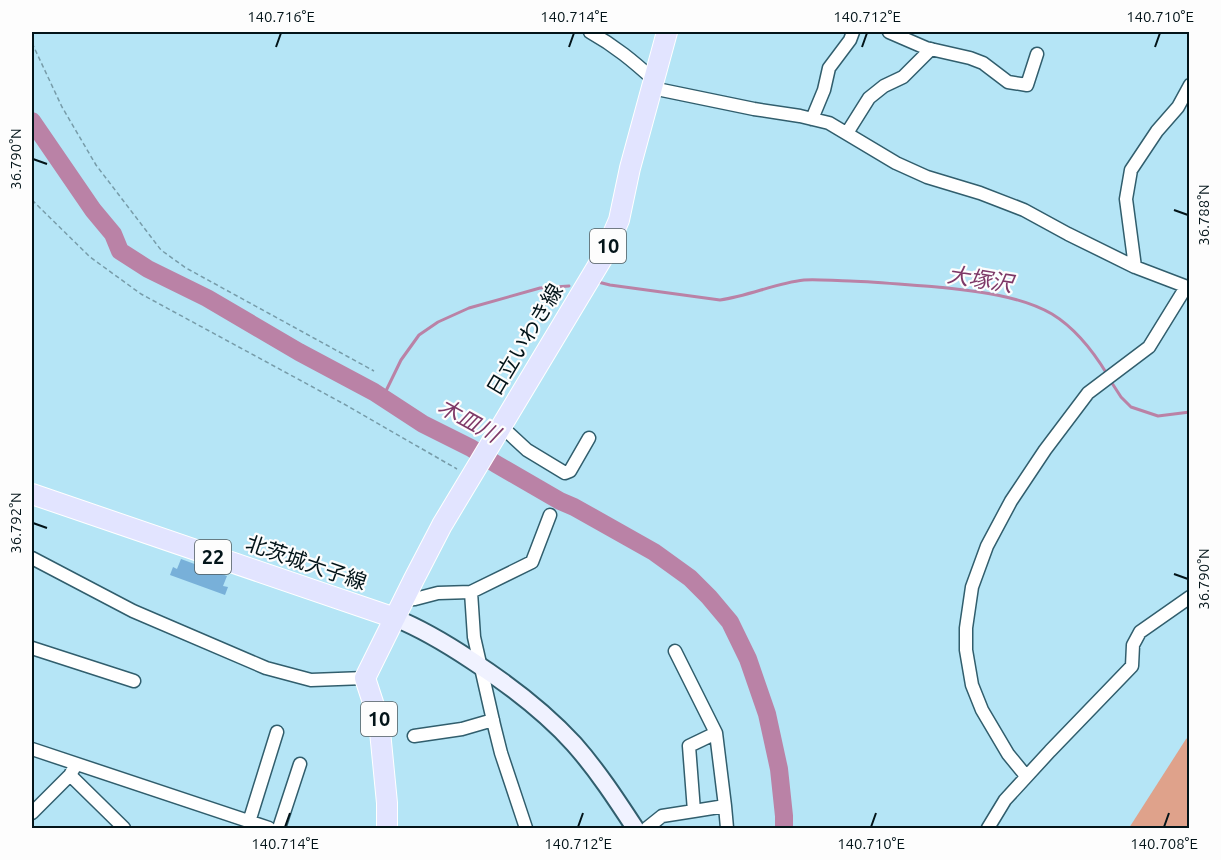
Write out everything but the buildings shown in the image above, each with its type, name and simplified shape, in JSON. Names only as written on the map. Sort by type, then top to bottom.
[{"type":"main road","name":"日立いわき線","points":[[365,678],[442,525],[603,257],[612,238],[619,220],[630,168],[668,32]]},
{"type":"main road","name":"北茨城大子線","points":[[32,494],[395,618]]},
{"type":"main road","points":[[395,618],[440,639],[507,684],[540,711],[574,744],[605,782],[636,828]]},
{"type":"main road","name":"10","points":[[365,678],[380,721],[387,828]]},
{"type":"street","points":[[590,32],[610,42],[653,84],[754,109],[829,123],[896,163],[927,177],[1024,210],[1134,267],[1188,287],[1149,347],[1088,393],[1045,450],[1011,501],[987,546],[972,587],[966,628],[966,650],[972,685],[982,710],[1008,754],[1026,776]]},
{"type":"street","points":[[812,119],[824,90],[829,68],[850,40],[853,32]]},
{"type":"street","points":[[889,32],[931,49],[970,58],[983,63],[1008,82],[1027,85],[1037,54]]},
{"type":"street","points":[[847,133],[869,98],[884,86],[903,77],[931,49]]},
{"type":"street","points":[[1134,267],[1126,199],[1131,170],[1157,132],[1178,107],[1190,85]]},
{"type":"street","points":[[497,432],[564,473],[570,471],[589,438]]},
{"type":"street","points":[[403,600],[438,593],[471,592],[532,562],[550,515]]},
{"type":"street","points":[[32,558],[133,610],[266,668],[312,680],[365,678]]},
{"type":"street","points":[[471,592],[474,637],[493,720],[501,753],[526,828]]},
{"type":"street","points":[[988,828],[1005,800],[1026,776],[1132,666],[1133,645],[1140,632],[1190,597]]},
{"type":"street","points":[[32,648],[134,681]]},
{"type":"street","points":[[675,651],[716,733],[727,828]]},
{"type":"street","points":[[414,736],[462,729],[493,720]]},
{"type":"street","points":[[249,822],[277,732]]},
{"type":"street","points":[[694,811],[689,746],[716,733]]},
{"type":"street","points":[[32,749],[73,769],[269,828]]},
{"type":"street","points":[[279,828],[300,764]]},
{"type":"street","points":[[32,813],[73,769]]},
{"type":"street","points":[[73,769],[124,828]]},
{"type":"street","points":[[647,828],[662,816],[724,806]]},
{"type":"path","points":[[32,43],[62,107],[96,165],[161,250],[186,268],[374,371]]},
{"type":"path","points":[[32,200],[90,257],[141,294],[473,474]]},
{"type":"shaded area","points":[[1189,737],[1189,828],[1129,828],[1186,739]]},
{"type":"waterway","name":"木皿川","points":[[32,121],[93,210],[113,234],[120,251],[148,269],[207,298],[299,352],[374,392],[423,424],[471,448],[560,501],[654,552],[690,578],[730,622],[748,659],[767,714],[779,769],[784,828]]},
{"type":"waterway","name":"大塚沢","points":[[598,282],[720,300],[783,284],[810,280],[937,287],[996,295],[1025,302],[1052,314],[1083,341],[1107,374]]},
{"type":"waterway","points":[[383,397],[401,360],[419,335],[438,322],[469,308],[540,288],[569,286]]},
{"type":"waterway","name":"大塚沢","points":[[1110,380],[1131,407],[1158,416],[1190,412]]}]
